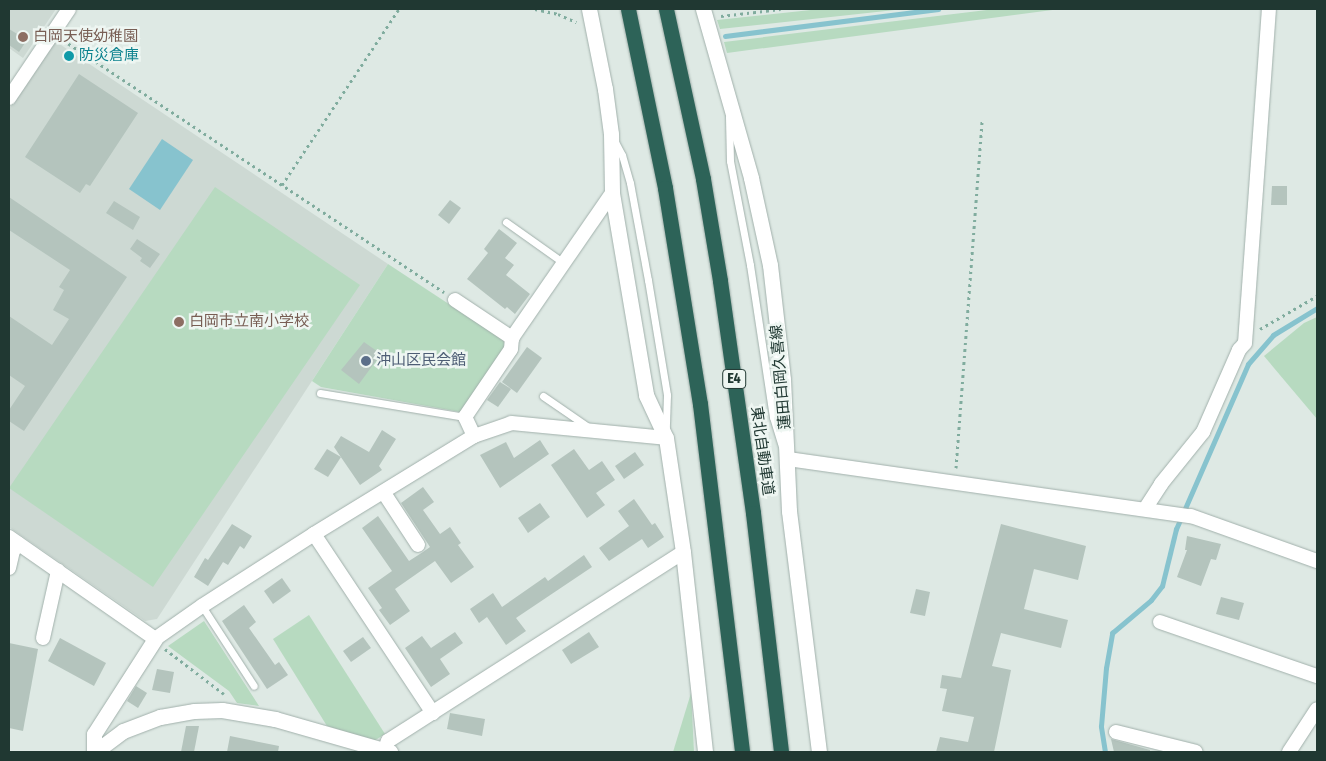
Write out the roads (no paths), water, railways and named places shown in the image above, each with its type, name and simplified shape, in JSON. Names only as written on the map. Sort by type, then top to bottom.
[{"type":"highway","points":[[628,9],[664,188],[700,404],[742,752]]},
{"type":"highway","name":"東北自動車道","points":[[666,9],[704,179],[720,281],[753,513],[781,752]]},
{"type":"street","points":[[9,98],[68,9]]},
{"type":"street","points":[[1145,509],[1161,484],[1203,432],[1239,350],[1245,343],[1269,9]]},
{"type":"street","name":"蓮田白岡久喜線","points":[[704,13],[751,178],[767,247],[783,378],[789,511],[819,752]]},
{"type":"street","points":[[590,14],[606,89],[611,134],[612,193],[646,395],[666,438],[683,552],[705,752]]},
{"type":"street","points":[[474,436],[465,416],[511,349],[512,338],[612,193]]},
{"type":"street","points":[[454,300],[512,338]]},
{"type":"street","points":[[95,752],[94,734],[158,643],[202,606],[314,534],[384,493],[474,436],[511,423],[666,438]]},
{"type":"street","points":[[788,460],[1191,516],[1317,561]]},
{"type":"street","points":[[384,493],[418,545]]},
{"type":"street","points":[[314,534],[432,713]]},
{"type":"street","points":[[13,540],[158,643]]},
{"type":"street","points":[[9,568],[13,551],[13,540]]},
{"type":"street","points":[[95,752],[123,731],[160,717],[194,711],[222,710],[275,719],[387,752],[388,741],[683,552]]},
{"type":"street","points":[[43,638],[58,571]]},
{"type":"street","points":[[1160,622],[1317,676]]},
{"type":"street","points":[[1289,752],[1317,709]]},
{"type":"street","points":[[1116,732],[1196,752]]},
{"type":"lane","points":[[611,134],[622,155],[630,183],[648,280],[667,395],[666,438]]},
{"type":"lane","points":[[506,222],[564,263]]},
{"type":"lane","points":[[320,393],[465,416]]},
{"type":"lane","points":[[544,396],[593,431]]},
{"type":"lane","points":[[202,606],[254,686]]},
{"type":"water","points":[[162,139],[193,160],[160,210],[129,189]]},
{"type":"waterway","points":[[725,36],[938,9]]},
{"type":"waterway","points":[[1105,752],[1101,726],[1106,668],[1112,633],[1151,600],[1162,586],[1176,529],[1248,364],[1273,335],[1317,308]]},
{"type":"place","name":"白岡天使幼稚園","points":[[23,37]]},
{"type":"place","name":"防災倉庫","points":[[69,56]]},
{"type":"place","name":"白岡市立南小学校","points":[[179,322]]},
{"type":"place","name":"沖山区民会館","points":[[366,361]]}]
